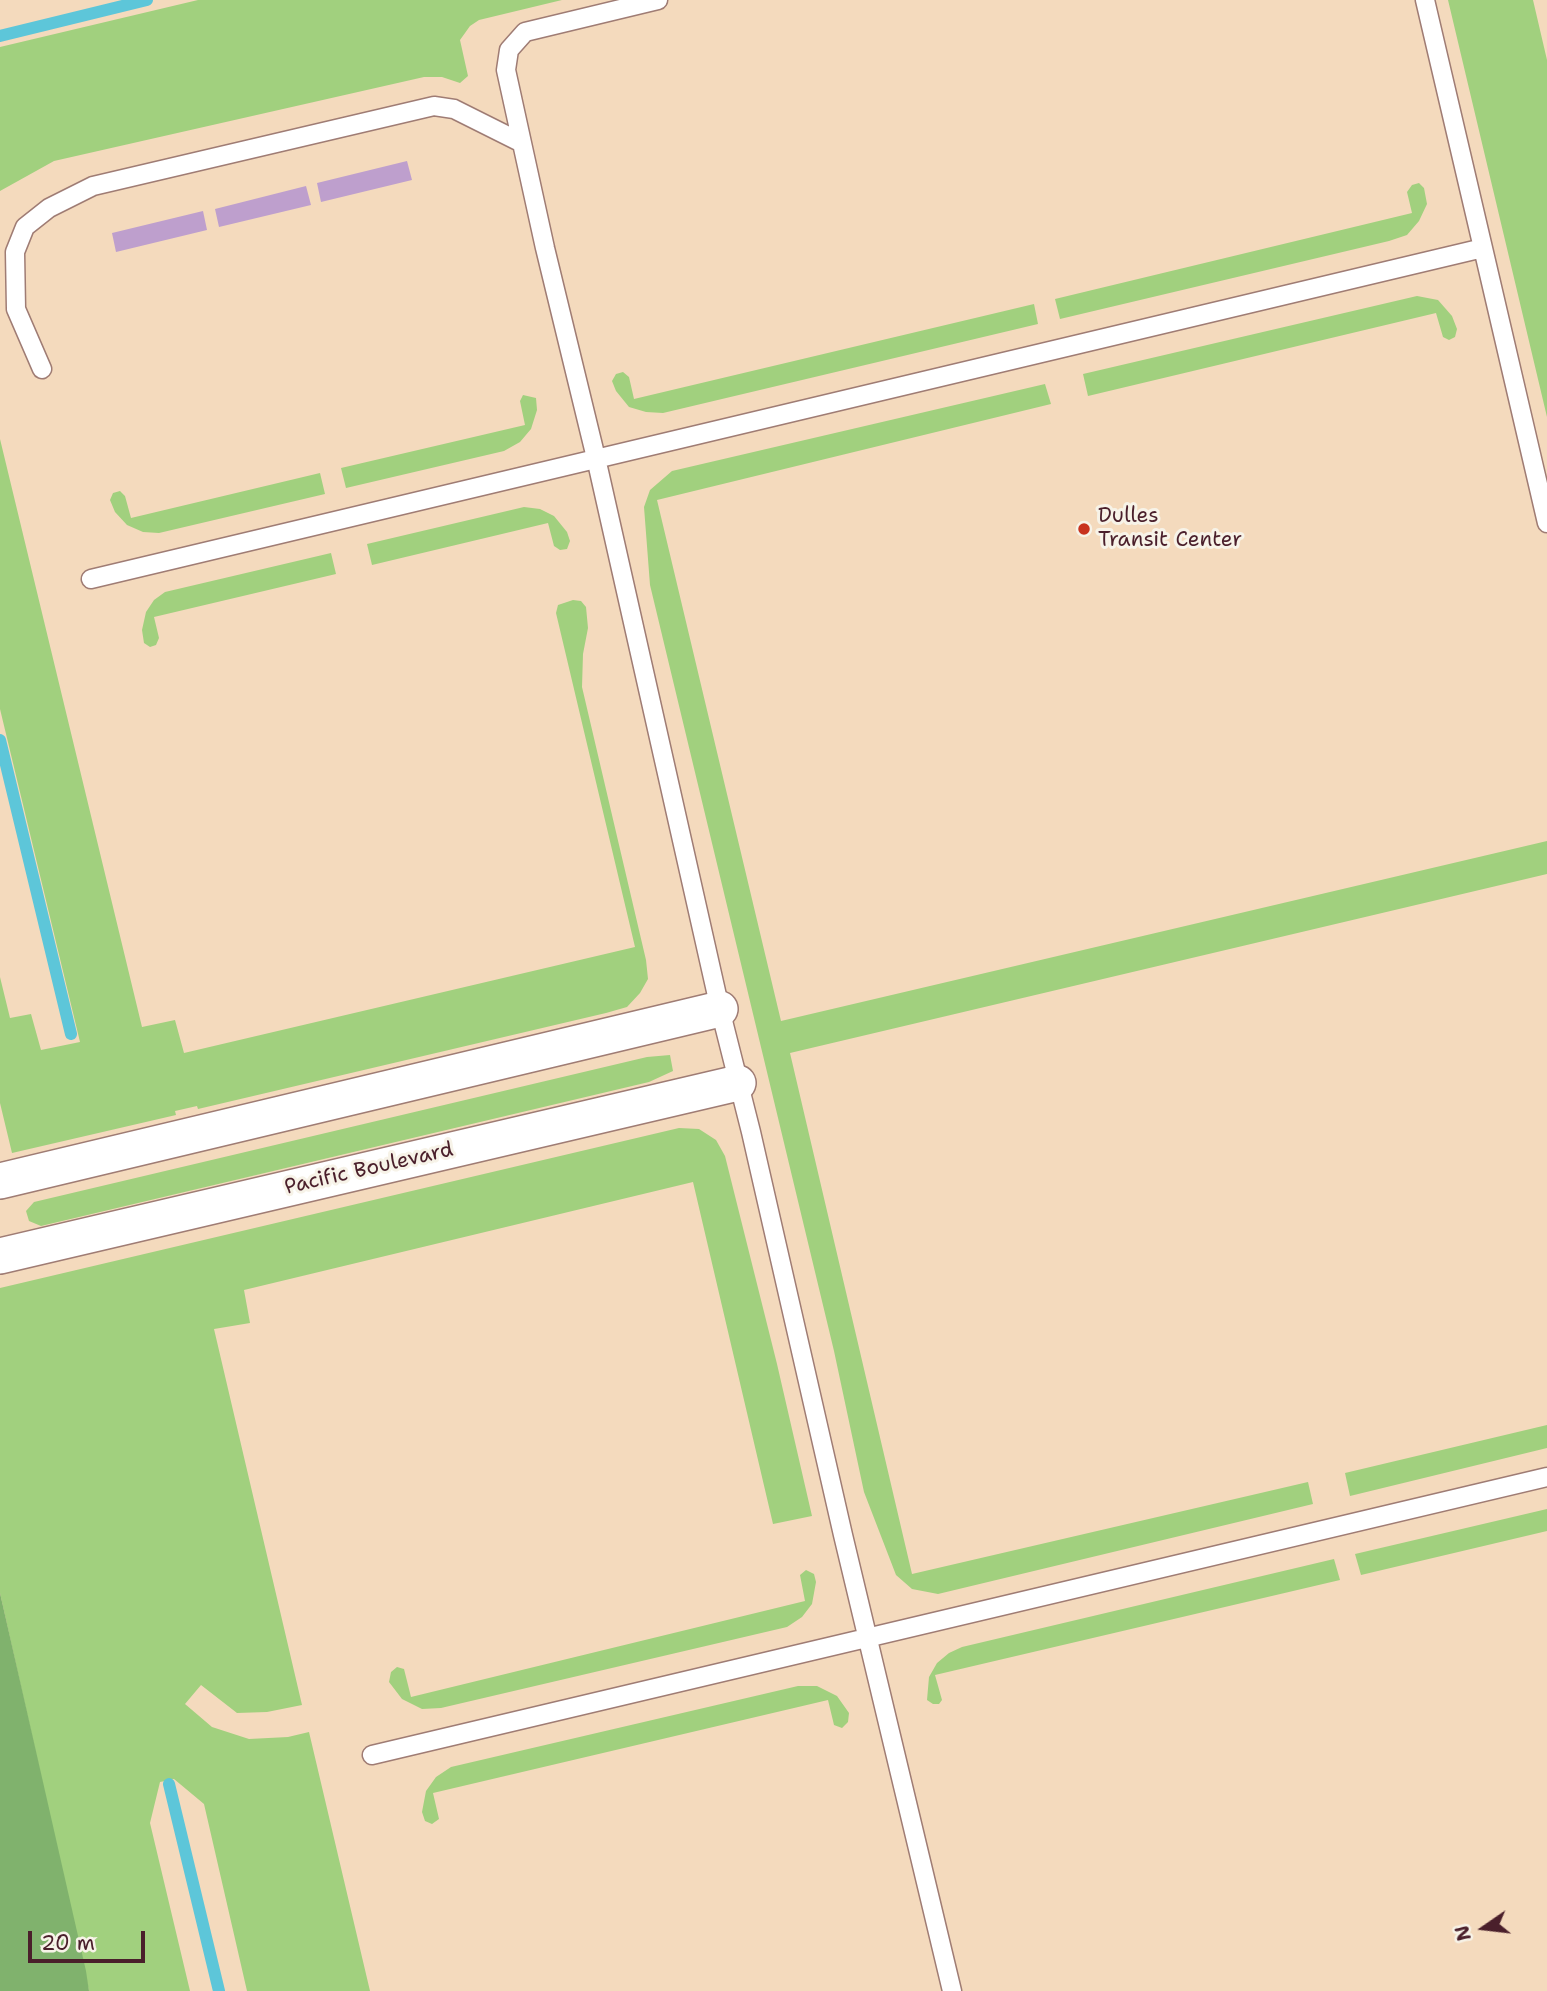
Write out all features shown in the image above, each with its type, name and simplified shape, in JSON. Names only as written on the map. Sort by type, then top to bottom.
[{"type":"street","points":[[0,1181],[720,1009]]},
{"type":"street","name":"Pacific Boulevard","points":[[0,1256],[738,1083]]},
{"type":"lane","points":[[658,0],[525,32],[509,50],[506,70],[720,1009],[953,1991]]},
{"type":"lane","points":[[1425,0],[1547,523]]},
{"type":"lane","points":[[41,369],[16,309],[15,252],[25,227],[49,208],[93,186],[434,106],[454,109],[522,144]]},
{"type":"lane","points":[[91,579],[1482,248]]},
{"type":"lane","points":[[372,1755],[1547,1477]]},
{"type":"green space","points":[[198,0],[562,0],[479,20],[470,26],[460,40],[468,76],[460,83],[442,77],[424,77],[54,161],[0,191],[0,47]]},
{"type":"green space","points":[[1448,0],[1533,0],[1547,60],[1547,417]]},
{"type":"green space","points":[[1419,183],[1424,188],[1427,204],[1419,221],[1407,235],[1060,319],[1055,299],[1412,213],[1407,192],[1412,185]]},
{"type":"green space","points":[[1417,296],[1438,300],[1452,316],[1457,329],[1455,337],[1449,340],[1443,337],[1436,313],[1088,396],[1083,374]]},
{"type":"green space","points":[[1034,304],[1038,324],[663,413],[629,407],[616,391],[612,381],[616,374],[623,372],[629,377],[634,399]]},
{"type":"green space","points":[[1045,384],[1051,404],[657,500],[781,1021],[1547,841],[1547,874],[790,1053],[912,1574],[1308,1482],[1313,1504],[938,1594],[912,1589],[896,1575],[864,1492],[834,1351],[650,585],[644,507],[650,490],[672,471]]},
{"type":"green space","points":[[523,395],[536,398],[537,410],[531,429],[520,442],[504,451],[346,488],[341,468],[525,425],[520,401]]},
{"type":"green space","points":[[0,439],[142,1027],[175,1020],[184,1053],[635,947],[556,613],[558,605],[573,600],[581,601],[586,607],[588,628],[583,654],[582,687],[646,960],[648,979],[640,993],[627,1007],[606,1013],[198,1109],[197,1106],[175,1111],[176,1115],[12,1153],[0,1103],[0,977],[10,1018],[31,1014],[41,1050],[80,1042],[0,709]]},
{"type":"green space","points":[[320,473],[325,494],[159,533],[143,532],[127,525],[115,512],[110,500],[113,493],[120,491],[125,496],[131,518]]},
{"type":"green space","points":[[524,507],[540,509],[554,516],[567,532],[570,541],[567,549],[560,550],[554,546],[548,523],[372,565],[367,544]]},
{"type":"green space","points":[[331,553],[336,574],[154,617],[159,638],[156,645],[150,647],[144,643],[142,630],[146,612],[154,600],[165,592]]},
{"type":"green space","points":[[670,1055],[673,1071],[649,1082],[41,1226],[29,1221],[26,1211],[34,1202],[647,1057]]},
{"type":"green space","points":[[679,1128],[699,1129],[716,1140],[725,1156],[812,1516],[773,1524],[693,1182],[244,1290],[250,1323],[214,1329],[302,1705],[267,1712],[237,1713],[201,1685],[185,1704],[212,1727],[249,1739],[288,1737],[309,1732],[370,1991],[247,1991],[204,1804],[174,1779],[160,1782],[150,1823],[190,1991],[89,1991],[0,1593],[0,1288]]},
{"type":"green space","points":[[1547,1425],[1547,1448],[1350,1496],[1345,1473]]},
{"type":"green space","points":[[1547,1509],[1547,1531],[1361,1575],[1355,1554]]},
{"type":"green space","points":[[1334,1559],[1340,1580],[935,1675],[942,1700],[939,1704],[933,1704],[927,1700],[929,1677],[937,1663],[962,1647]]},
{"type":"green space","points":[[806,1570],[814,1574],[816,1582],[812,1604],[802,1617],[787,1627],[441,1708],[422,1709],[402,1699],[389,1682],[391,1672],[397,1667],[404,1669],[411,1697],[805,1601],[800,1575]]},
{"type":"green space","points":[[0,1593],[86,1971],[89,1991],[0,1991]]},
{"type":"green space","points":[[798,1686],[817,1686],[837,1696],[849,1713],[848,1722],[842,1728],[834,1725],[828,1700],[433,1793],[439,1819],[432,1824],[425,1821],[422,1812],[426,1791],[436,1777],[451,1767]]},
{"type":"building","points":[[407,161],[412,180],[321,202],[317,183]]},
{"type":"building","points":[[306,186],[311,205],[219,227],[215,209]]},
{"type":"building","points":[[203,211],[207,230],[116,252],[112,233]]},
{"type":"waterway","points":[[0,36],[147,0]]},
{"type":"waterway","points":[[0,740],[71,1034]]},
{"type":"waterway","points":[[169,1784],[219,1991]]},
{"type":"place","name":"Dulles Transit Center","points":[[1084,529]]}]
